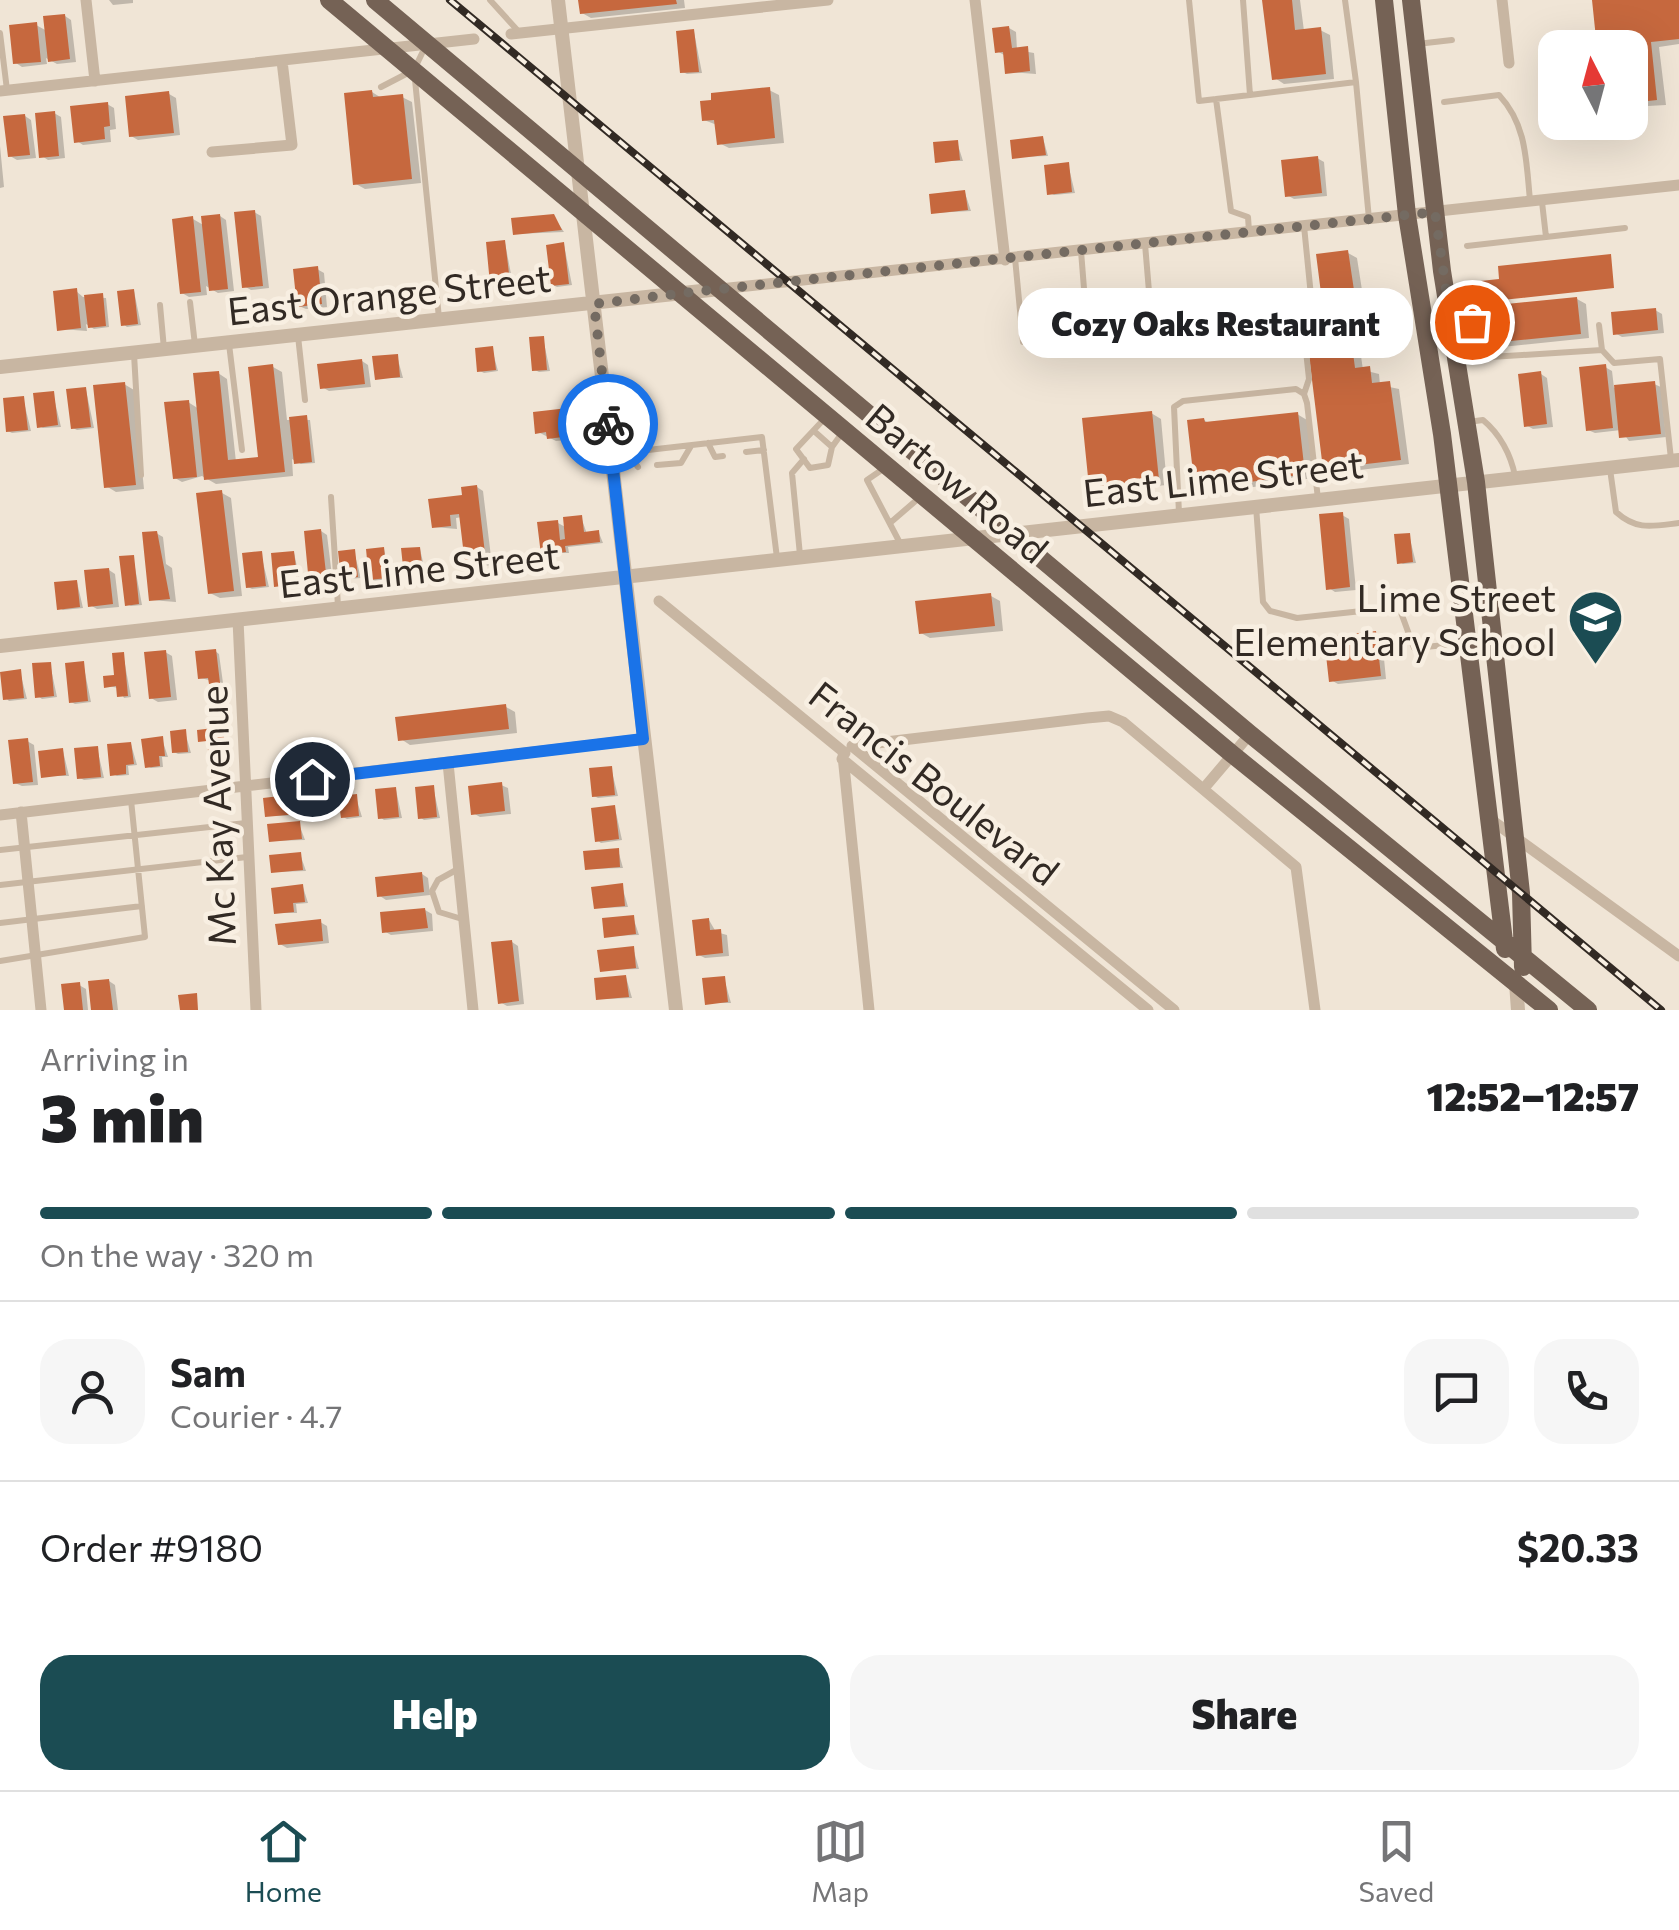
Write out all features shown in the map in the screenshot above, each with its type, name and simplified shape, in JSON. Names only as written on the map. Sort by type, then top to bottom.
[{"type":"main road","name":"Bartow Road","points":[[329,0],[1232,754],[1549,1010]]},
{"type":"main road","name":"Bartow Road","points":[[374,0],[1250,734],[1588,1010]]},
{"type":"main road","points":[[1384,0],[1407,215],[1449,485],[1504,944],[1516,983]]},
{"type":"main road","points":[[1411,0],[1435,212],[1476,482],[1515,837],[1526,959],[1516,983]]},
{"type":"street","points":[[86,0],[95,80]]},
{"type":"street","points":[[558,0],[676,1010]]},
{"type":"street","points":[[516,34],[828,0]]},
{"type":"street","points":[[974,0],[1010,259]]},
{"type":"street","points":[[1502,0],[1509,63]]},
{"type":"street","points":[[3,90],[474,39]]},
{"type":"street","points":[[212,152],[292,144],[282,61]]},
{"type":"street","name":"East Orange Street","points":[[0,367],[1679,186]]},
{"type":"street","name":"East Lime Street","points":[[0,646],[900,543],[1675,460]]},
{"type":"street","name":"Francis Boulevard","points":[[659,601],[846,753],[1010,876],[1167,1008]]},
{"type":"street","name":"Mc Kay Avenue","points":[[238,620],[256,1010]]},
{"type":"street","points":[[869,1010],[846,753],[1087,718],[1117,720],[1288,857],[1297,871],[1315,1010]]},
{"type":"street","points":[[1205,787],[1250,734]]},
{"type":"street","points":[[0,814],[643,739]]},
{"type":"street","name":"Francis Boulevard","points":[[846,753],[1000,889],[1148,1010]]},
{"type":"street","points":[[448,762],[472,1010]]},
{"type":"street","points":[[21,812],[42,1010]]},
{"type":"street","points":[[1490,819],[1679,956]]},
{"type":"street","points":[[1000,889],[1010,876]]},
{"type":"street","points":[[1516,983],[1518,1010]]},
{"type":"lane","points":[[490,0],[516,34]]},
{"type":"lane","points":[[1189,0],[1198,101],[1356,82]]},
{"type":"lane","points":[[1243,0],[1250,95]]},
{"type":"lane","points":[[1345,0],[1369,219]]},
{"type":"lane","points":[[0,33],[3,90]]},
{"type":"lane","points":[[1416,44],[1452,40]]},
{"type":"lane","points":[[426,44],[414,70],[439,320]]},
{"type":"lane","points":[[381,86],[414,70]]},
{"type":"lane","points":[[1444,102],[1499,96],[1513,111],[1522,130],[1546,237]]},
{"type":"lane","points":[[1216,99],[1231,211],[1248,217],[1249,232]]},
{"type":"lane","points":[[1304,226],[1312,306],[1303,323],[1309,379],[1304,394],[1318,499]]},
{"type":"lane","points":[[1468,246],[1625,228]]},
{"type":"lane","points":[[1010,259],[1023,342],[1152,327],[1145,244]]},
{"type":"lane","points":[[1080,251],[1085,300],[1096,333]]},
{"type":"lane","points":[[190,302],[195,347]]},
{"type":"lane","points":[[160,305],[164,350]]},
{"type":"lane","points":[[1450,318],[1472,322],[1477,358]]},
{"type":"lane","points":[[1599,325],[1602,350],[1614,364],[1660,359],[1675,460]]},
{"type":"lane","points":[[298,335],[306,400]]},
{"type":"lane","points":[[229,343],[242,450]]},
{"type":"lane","points":[[1458,360],[1602,350]]},
{"type":"lane","points":[[134,353],[142,475]]},
{"type":"lane","points":[[1179,515],[1174,407],[1183,401],[1296,389],[1304,394]]},
{"type":"lane","points":[[828,415],[796,449],[810,468],[828,465],[832,447],[845,430]]},
{"type":"lane","points":[[1468,422],[1482,420],[1493,428],[1512,456],[1516,478]]},
{"type":"lane","points":[[814,431],[832,447]]},
{"type":"lane","points":[[612,454],[762,436],[777,558]]},
{"type":"lane","points":[[708,443],[715,457],[722,456]]},
{"type":"lane","points":[[657,466],[681,463],[692,445]]},
{"type":"lane","points":[[746,452],[764,450]]},
{"type":"lane","points":[[628,453],[638,468]]},
{"type":"lane","points":[[800,555],[792,473],[804,459]]},
{"type":"lane","points":[[888,466],[867,480],[900,543]]},
{"type":"lane","points":[[1610,467],[1616,512],[1628,522],[1641,528],[1679,523]]},
{"type":"lane","points":[[890,523],[923,496]]},
{"type":"lane","points":[[331,498],[338,609]]},
{"type":"lane","points":[[1256,505],[1264,602],[1270,611],[1298,618],[1399,607],[1414,648],[1468,643]]},
{"type":"lane","points":[[0,961],[139,941],[145,936],[130,800]]},
{"type":"lane","points":[[0,850],[246,823]]},
{"type":"lane","points":[[0,884],[248,858]]},
{"type":"lane","points":[[459,868],[444,875],[432,892],[439,912],[464,919]]},
{"type":"lane","points":[[0,923],[142,906]]},
{"type":"building","points":[[578,0],[676,0],[677,4],[580,14]]},
{"type":"building","points":[[1262,0],[1292,0],[1295,30],[1321,27],[1326,74],[1272,80]]},
{"type":"building","points":[[1592,0],[1679,0],[1679,39],[1651,42],[1657,100],[1648,101],[1648,30],[1595,30]]},
{"type":"building","points":[[65,14],[70,59],[48,62],[43,16]]},
{"type":"building","points":[[37,22],[41,62],[13,64],[9,25]]},
{"type":"building","points":[[1009,26],[1012,48],[1028,46],[1030,71],[1005,74],[1003,52],[995,53],[992,28]]},
{"type":"building","points":[[694,29],[699,72],[680,73],[676,31]]},
{"type":"building","points":[[770,87],[775,138],[717,145],[714,120],[702,121],[700,101],[711,100],[711,93]]},
{"type":"building","points":[[372,90],[373,97],[403,94],[412,179],[353,185],[344,93]]},
{"type":"building","points":[[169,91],[174,133],[129,137],[125,96]]},
{"type":"building","points":[[108,102],[110,126],[104,127],[105,139],[74,143],[70,106]]},
{"type":"building","points":[[55,111],[59,156],[39,158],[35,113]]},
{"type":"building","points":[[25,114],[30,155],[8,157],[3,116]]},
{"type":"building","points":[[1043,136],[1046,155],[1012,159],[1010,140]]},
{"type":"building","points":[[958,140],[960,160],[935,163],[933,142]]},
{"type":"building","points":[[1318,156],[1322,193],[1285,197],[1281,160]]},
{"type":"building","points":[[1069,162],[1072,192],[1047,195],[1044,165]]},
{"type":"building","points":[[965,190],[968,210],[931,214],[929,194]]},
{"type":"building","points":[[255,210],[263,286],[242,288],[234,212]]},
{"type":"building","points":[[220,214],[228,289],[209,291],[201,216]]},
{"type":"building","points":[[554,214],[562,230],[513,235],[511,218]]},
{"type":"building","points":[[193,216],[201,292],[180,294],[172,219]]},
{"type":"building","points":[[505,240],[510,282],[490,284],[486,242]]},
{"type":"building","points":[[564,242],[569,284],[551,286],[546,245]]},
{"type":"building","points":[[1348,250],[1355,297],[1348,315],[1355,368],[1370,366],[1372,383],[1390,381],[1401,460],[1323,469],[1305,323],[1315,321],[1313,302],[1322,301],[1316,254]]},
{"type":"building","points":[[1611,254],[1614,288],[1474,303],[1471,282],[1499,279],[1498,266]]},
{"type":"building","points":[[318,266],[322,304],[297,307],[293,269]]},
{"type":"building","points":[[77,288],[81,328],[57,331],[53,291]]},
{"type":"building","points":[[134,289],[138,324],[121,326],[117,291]]},
{"type":"building","points":[[103,293],[106,326],[88,328],[84,295]]},
{"type":"building","points":[[1577,297],[1581,334],[1490,343],[1487,306]]},
{"type":"building","points":[[1656,308],[1658,330],[1613,335],[1611,312]]},
{"type":"building","points":[[544,336],[547,370],[532,371],[529,337]]},
{"type":"building","points":[[493,346],[496,370],[477,372],[475,348]]},
{"type":"building","points":[[398,354],[400,377],[375,380],[372,356]]},
{"type":"building","points":[[362,359],[365,384],[320,389],[317,364]]},
{"type":"building","points":[[273,364],[285,472],[204,480],[193,373],[219,371],[228,460],[258,457],[248,367]]},
{"type":"building","points":[[1606,364],[1613,428],[1586,431],[1579,367]]},
{"type":"building","points":[[1541,371],[1547,424],[1524,427],[1518,374]]},
{"type":"building","points":[[1655,381],[1661,434],[1619,438],[1614,385]]},
{"type":"building","points":[[125,382],[136,485],[104,488],[93,385]]},
{"type":"building","points":[[86,387],[91,427],[71,429],[66,389]]},
{"type":"building","points":[[54,391],[58,425],[37,428],[33,393]]},
{"type":"building","points":[[24,396],[28,430],[6,432],[3,398]]},
{"type":"building","points":[[189,400],[197,477],[173,479],[164,402]]},
{"type":"building","points":[[568,408],[571,436],[547,439],[546,432],[535,434],[533,412]]},
{"type":"building","points":[[1152,411],[1159,480],[1089,487],[1082,418]]},
{"type":"building","points":[[1298,412],[1305,474],[1195,490],[1187,420],[1204,418],[1205,422]]},
{"type":"building","points":[[307,415],[312,462],[294,464],[289,417]]},
{"type":"building","points":[[477,485],[486,562],[465,564],[459,514],[450,515],[451,526],[432,528],[428,499],[462,495],[461,487]]},
{"type":"building","points":[[222,490],[234,591],[208,594],[196,493]]},
{"type":"building","points":[[1343,512],[1350,587],[1326,590],[1319,514]]},
{"type":"building","points":[[582,515],[584,532],[599,530],[600,542],[565,546],[566,552],[541,555],[537,522],[558,520],[560,540],[565,539],[563,517]]},
{"type":"building","points":[[321,529],[327,582],[309,584],[304,531]]},
{"type":"building","points":[[157,531],[170,599],[149,601],[142,532]]},
{"type":"building","points":[[1410,533],[1413,562],[1397,564],[1394,534]]},
{"type":"building","points":[[384,547],[387,578],[369,580],[366,549]]},
{"type":"building","points":[[420,547],[423,574],[404,576],[401,548]]},
{"type":"building","points":[[355,549],[358,577],[341,579],[338,551]]},
{"type":"building","points":[[262,551],[266,586],[246,588],[242,553]]},
{"type":"building","points":[[294,551],[298,584],[274,587],[271,553]]},
{"type":"building","points":[[134,555],[139,604],[125,606],[119,556]]},
{"type":"building","points":[[109,568],[113,604],[88,607],[84,570]]},
{"type":"building","points":[[77,580],[80,607],[57,610],[54,582]]},
{"type":"building","points":[[991,593],[995,626],[919,634],[915,601]]},
{"type":"building","points":[[1376,631],[1381,676],[1329,682],[1324,637]]},
{"type":"building","points":[[216,649],[220,683],[209,684],[208,678],[198,679],[195,651]]},
{"type":"building","points":[[166,650],[171,697],[149,699],[144,652]]},
{"type":"building","points":[[124,652],[128,696],[117,697],[116,686],[104,688],[103,676],[114,675],[112,653]]},
{"type":"building","points":[[84,661],[88,701],[69,703],[65,663]]},
{"type":"building","points":[[51,662],[54,696],[35,698],[32,663]]},
{"type":"building","points":[[21,669],[24,698],[3,700],[0,672]]},
{"type":"building","points":[[506,704],[509,729],[398,741],[395,717]]},
{"type":"building","points":[[223,727],[227,767],[210,769],[207,741],[198,742],[197,730]]},
{"type":"building","points":[[186,729],[188,752],[172,753],[170,731]]},
{"type":"building","points":[[163,736],[165,756],[159,756],[160,766],[145,768],[141,739]]},
{"type":"building","points":[[28,738],[33,782],[13,784],[8,740]]},
{"type":"building","points":[[131,742],[134,764],[126,765],[126,774],[110,776],[107,744]]},
{"type":"building","points":[[98,746],[101,777],[77,779],[74,748]]},
{"type":"building","points":[[63,748],[66,775],[41,778],[38,751]]},
{"type":"building","points":[[612,766],[615,795],[592,797],[589,768]]},
{"type":"building","points":[[502,782],[505,811],[471,815],[468,786]]},
{"type":"building","points":[[434,785],[437,817],[418,819],[415,787]]},
{"type":"building","points":[[396,787],[399,817],[378,819],[375,789]]},
{"type":"building","points":[[296,794],[298,814],[265,817],[263,798]]},
{"type":"building","points":[[357,794],[359,816],[341,818],[338,796]]},
{"type":"building","points":[[615,805],[619,839],[595,842],[591,808]]},
{"type":"building","points":[[300,821],[302,839],[269,842],[267,824]]},
{"type":"building","points":[[619,848],[620,867],[585,870],[583,851]]},
{"type":"building","points":[[301,852],[303,870],[271,873],[269,855]]},
{"type":"building","points":[[422,872],[424,892],[377,897],[375,877]]},
{"type":"building","points":[[623,883],[625,906],[594,909],[591,887]]},
{"type":"building","points":[[303,884],[305,902],[293,903],[294,912],[274,914],[271,888]]},
{"type":"building","points":[[425,908],[428,928],[382,933],[380,912]]},
{"type":"building","points":[[634,915],[636,934],[604,938],[602,918]]},
{"type":"building","points":[[709,918],[710,930],[721,929],[723,953],[696,956],[692,920]]},
{"type":"building","points":[[321,919],[323,941],[278,945],[275,924]]},
{"type":"building","points":[[512,940],[519,1001],[498,1004],[491,942]]},
{"type":"building","points":[[634,946],[636,968],[600,972],[597,950]]},
{"type":"building","points":[[626,975],[629,997],[596,1000],[594,978]]},
{"type":"building","points":[[725,976],[728,1002],[705,1005],[702,978]]},
{"type":"building","points":[[109,979],[113,1010],[91,1010],[88,981]]},
{"type":"building","points":[[80,982],[83,1010],[64,1010],[61,984]]},
{"type":"building","points":[[197,993],[198,1010],[180,1010],[178,995]]},
{"type":"railway","points":[[450,0],[1661,1010]]},
{"type":"way so far","points":[[608,424],[594,304],[684,293],[1435,212],[1450,318],[1472,322]]},
{"type":"place","name":"Cozy Oaks Restaurant","points":[[1472,322]]},
{"type":"place","name":"Lime Street Elementary School","points":[[1595,667]]},
{"type":"route","points":[[312,779],[643,739],[608,424]]}]
